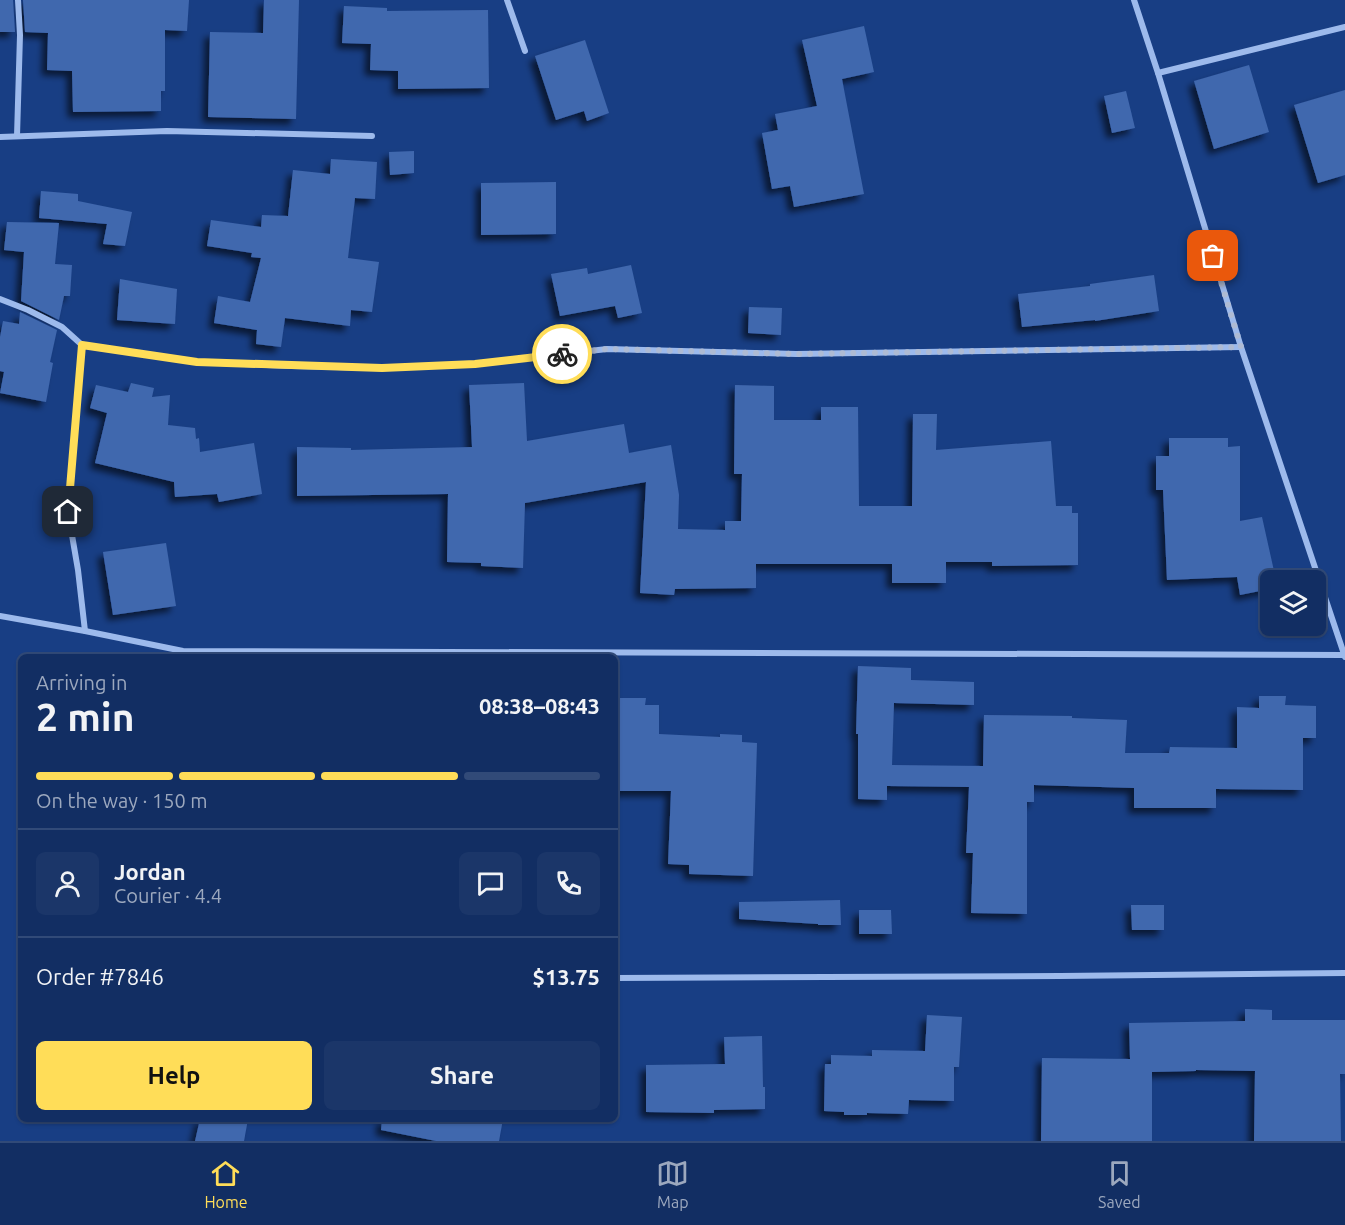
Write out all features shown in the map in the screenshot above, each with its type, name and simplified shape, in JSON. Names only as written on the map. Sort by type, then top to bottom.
[{"type":"street","points":[[17,136],[20,35],[18,0]]},
{"type":"street","points":[[507,0],[525,51]]},
{"type":"street","points":[[0,616],[183,651],[1345,656],[1241,347],[1134,0]]},
{"type":"street","points":[[1158,73],[1345,27]]},
{"type":"street","points":[[0,137],[167,132],[372,136]]},
{"type":"street","points":[[0,299],[62,327],[82,345],[197,362],[382,368],[475,364],[607,349],[796,354],[1241,347]]},
{"type":"street","points":[[82,345],[68,512],[85,631]]},
{"type":"street","points":[[618,978],[1345,973]]},
{"type":"building","points":[[0,0],[13,0],[15,32],[0,32]]},
{"type":"building","points":[[23,0],[189,0],[187,31],[165,30],[165,91],[161,91],[161,111],[73,112],[72,71],[47,70],[48,33],[25,32]]},
{"type":"building","points":[[264,0],[299,0],[296,119],[208,117],[210,32],[263,33]]},
{"type":"building","points":[[344,6],[387,8],[387,11],[488,10],[489,88],[398,89],[398,71],[370,70],[371,44],[342,43]]},
{"type":"building","points":[[864,26],[874,72],[842,79],[864,194],[794,207],[790,186],[772,189],[762,133],[778,130],[775,114],[817,106],[802,40]]},
{"type":"building","points":[[585,40],[609,113],[587,121],[584,111],[556,120],[535,56]]},
{"type":"building","points":[[1249,65],[1269,132],[1214,149],[1194,81]]},
{"type":"building","points":[[1345,90],[1345,175],[1318,183],[1294,105]]},
{"type":"building","points":[[1126,91],[1135,128],[1112,133],[1104,96]]},
{"type":"building","points":[[414,151],[414,173],[390,175],[389,152]]},
{"type":"building","points":[[331,159],[377,162],[375,199],[355,198],[348,258],[379,262],[372,312],[351,310],[350,326],[285,318],[281,347],[256,344],[257,330],[214,323],[218,296],[250,302],[261,258],[251,257],[252,253],[207,246],[211,220],[261,227],[262,215],[288,216],[293,170],[330,174]]},
{"type":"building","points":[[556,182],[556,234],[481,235],[481,183]]},
{"type":"building","points":[[41,191],[78,194],[78,201],[132,212],[125,246],[103,244],[107,224],[39,218]]},
{"type":"building","points":[[7,222],[59,223],[55,264],[72,265],[70,296],[64,296],[59,320],[21,301],[24,252],[4,250]]},
{"type":"building","points":[[631,265],[642,313],[618,318],[615,306],[560,316],[551,274],[587,268],[588,274]]},
{"type":"building","points":[[1154,275],[1159,311],[1095,321],[1022,327],[1018,294],[1090,286],[1090,284]]},
{"type":"building","points":[[120,279],[177,289],[175,324],[117,320]]},
{"type":"building","points":[[749,307],[782,308],[781,335],[748,333]]},
{"type":"building","points":[[20,312],[57,330],[50,362],[53,363],[46,402],[0,393],[4,372],[0,371],[0,337],[3,321],[19,324]]},
{"type":"building","points":[[131,383],[154,388],[152,397],[170,395],[168,425],[195,428],[196,439],[199,438],[200,452],[254,443],[262,494],[219,502],[217,494],[175,497],[174,482],[95,463],[107,413],[90,408],[96,385],[128,392]]},
{"type":"building","points":[[524,383],[527,441],[624,424],[629,453],[671,445],[679,495],[678,529],[725,530],[725,521],[741,521],[742,474],[734,474],[735,385],[774,386],[774,420],[821,420],[821,407],[858,407],[859,506],[912,506],[913,414],[937,414],[936,450],[1051,441],[1056,506],[1072,506],[1072,513],[1078,513],[1078,565],[992,566],[992,562],[946,562],[946,583],[892,583],[892,564],[756,564],[756,588],[675,589],[674,595],[640,593],[646,482],[525,503],[523,568],[447,562],[448,494],[297,496],[297,447],[351,448],[351,450],[472,447],[469,385]]},
{"type":"building","points":[[1169,438],[1228,438],[1228,447],[1240,446],[1240,521],[1262,517],[1274,570],[1260,570],[1260,591],[1240,595],[1237,577],[1167,580],[1163,490],[1156,490],[1156,456],[1169,456]]},
{"type":"building","points":[[166,543],[176,606],[113,615],[103,552]]},
{"type":"building","points":[[858,666],[911,668],[911,680],[974,682],[974,705],[894,703],[892,765],[983,766],[984,715],[1072,716],[1072,718],[1127,720],[1125,753],[1169,753],[1170,747],[1237,748],[1237,707],[1259,708],[1259,696],[1286,696],[1285,705],[1316,706],[1316,738],[1303,738],[1303,790],[1216,789],[1216,808],[1134,808],[1134,788],[1034,785],[1034,802],[1027,802],[1027,914],[971,913],[973,853],[966,853],[969,787],[887,786],[887,800],[858,799],[858,734],[856,734]]},
{"type":"building","points":[[618,698],[646,698],[645,705],[659,705],[659,734],[720,737],[720,734],[742,735],[742,742],[757,743],[753,876],[689,874],[689,865],[668,864],[671,791],[618,791]]},
{"type":"building","points":[[840,900],[841,925],[739,919],[739,902]]},
{"type":"building","points":[[1131,905],[1164,905],[1164,930],[1132,930]]},
{"type":"building","points":[[859,910],[891,910],[892,934],[859,934]]},
{"type":"building","points":[[1245,1009],[1272,1010],[1272,1020],[1345,1020],[1345,1074],[1340,1074],[1341,1141],[1254,1141],[1255,1071],[1196,1070],[1152,1072],[1152,1141],[1041,1141],[1042,1058],[1130,1059],[1129,1023],[1245,1021]]},
{"type":"building","points":[[927,1015],[962,1017],[959,1067],[954,1067],[954,1101],[909,1100],[908,1114],[844,1115],[844,1112],[824,1111],[825,1064],[831,1064],[831,1055],[872,1056],[872,1050],[925,1051]]},
{"type":"building","points":[[762,1036],[765,1109],[714,1110],[714,1113],[646,1112],[646,1065],[725,1064],[724,1037]]},
{"type":"building","points":[[199,1122],[247,1122],[244,1141],[195,1141]]},
{"type":"building","points":[[382,1122],[502,1122],[499,1141],[436,1141],[381,1130]]},
{"type":"way so far","points":[[562,354],[607,349],[796,354],[1241,347],[1213,256]]},
{"type":"route","points":[[68,512],[82,345],[197,362],[382,368],[475,364],[562,354]]}]
